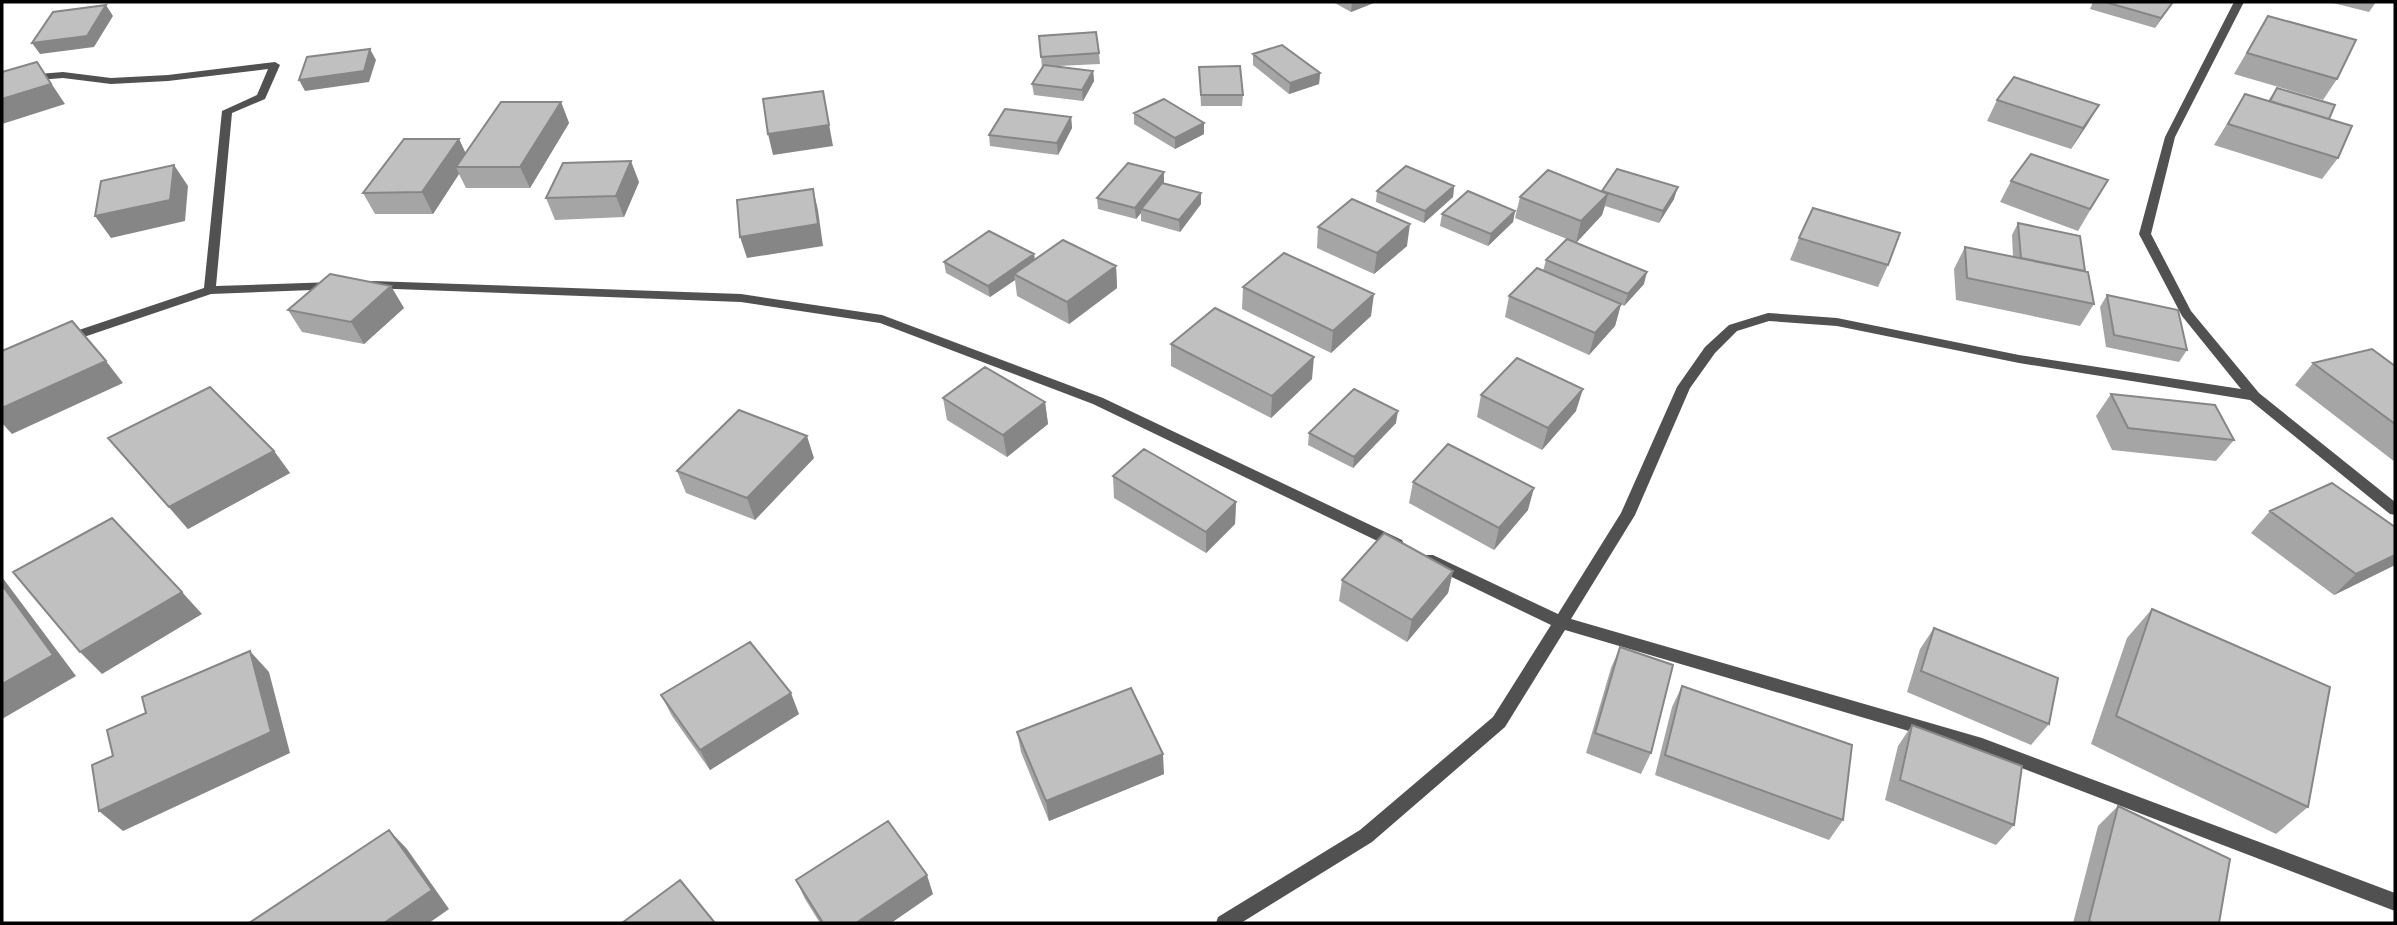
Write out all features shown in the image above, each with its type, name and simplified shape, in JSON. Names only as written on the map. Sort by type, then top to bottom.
[{"type":"street","points":[[2239,2],[2170,137],[2145,234],[2186,313],[2254,396],[2395,510]]},
{"type":"street","points":[[2,80],[63,75],[111,82],[275,65],[261,97],[227,111],[210,290]]},
{"type":"street","points":[[52,344],[210,290],[354,286],[741,298],[882,319],[1098,401],[1560,622],[1982,745],[2395,902]]},
{"type":"street","points":[[1225,923],[1366,836],[1499,722],[1628,515],[1684,387],[1710,350],[1733,328],[1768,317],[1837,322],[2019,359],[2254,396]]},
{"type":"building","points":[[2105,2],[2173,2],[2161,18]]},
{"type":"building","points":[[106,5],[87,36],[32,43],[53,12]]},
{"type":"building","points":[[2268,16],[2356,40],[2337,79],[2247,53]]},
{"type":"building","points":[[1096,32],[1099,53],[1041,57],[1039,36]]},
{"type":"building","points":[[1282,45],[1320,73],[1290,83],[1253,54]]},
{"type":"building","points":[[370,49],[364,71],[299,80],[307,57]]},
{"type":"building","points":[[37,62],[51,84],[2,99],[2,72]]},
{"type":"building","points":[[1044,65],[1093,71],[1082,90],[1032,84]]},
{"type":"building","points":[[1240,66],[1243,95],[1201,95],[1199,67]]},
{"type":"building","points":[[2014,77],[2099,105],[2083,128],[1997,100]]},
{"type":"building","points":[[2277,88],[2335,105],[2329,119],[2270,101]]},
{"type":"building","points":[[823,91],[829,125],[768,134],[763,99]]},
{"type":"building","points":[[2245,94],[2352,126],[2338,158],[2228,124]]},
{"type":"building","points":[[1164,99],[1204,123],[1175,138],[1134,113]]},
{"type":"building","points":[[501,102],[561,102],[520,167],[456,167]]},
{"type":"building","points":[[1005,109],[1071,117],[1057,143],[989,135]]},
{"type":"building","points":[[404,139],[459,139],[422,192],[363,193]]},
{"type":"building","points":[[2031,154],[2108,180],[2090,209],[2011,181]]},
{"type":"building","points":[[631,161],[616,196],[546,198],[563,163]]},
{"type":"building","points":[[1128,163],[1164,172],[1135,208],[1097,198]]},
{"type":"building","points":[[174,165],[170,200],[95,216],[101,181]]},
{"type":"building","points":[[1406,166],[1454,186],[1425,211],[1377,191]]},
{"type":"building","points":[[1617,169],[1678,187],[1663,211],[1602,191]]},
{"type":"building","points":[[1548,170],[1608,194],[1581,221],[1520,197]]},
{"type":"building","points":[[1162,183],[1201,193],[1179,220],[1141,209]]},
{"type":"building","points":[[813,189],[818,224],[740,237],[737,200]]},
{"type":"building","points":[[1468,191],[1515,211],[1491,234],[1442,214]]},
{"type":"building","points":[[1352,199],[1410,224],[1377,253],[1318,227]]},
{"type":"building","points":[[1813,208],[1900,233],[1888,265],[1799,238]]},
{"type":"building","points":[[2018,223],[2080,236],[2085,271],[2021,258]]},
{"type":"building","points":[[989,231],[1034,254],[988,286],[944,262]]},
{"type":"building","points":[[1567,239],[1647,272],[1628,294],[1546,260]]},
{"type":"building","points":[[1063,240],[1116,266],[1067,302],[1014,274]]},
{"type":"building","points":[[1965,247],[2088,272],[2094,304],[1967,278]]},
{"type":"building","points":[[1284,253],[1374,294],[1333,331],[1243,287]]},
{"type":"building","points":[[1537,268],[1621,304],[1595,333],[1509,296]]},
{"type":"building","points":[[330,274],[391,286],[351,322],[288,310]]},
{"type":"building","points":[[2107,295],[2178,310],[2187,350],[2114,335]]},
{"type":"building","points":[[1215,308],[1314,357],[1272,396],[1171,344]]},
{"type":"building","points":[[72,321],[106,361],[2,408],[2,351]]},
{"type":"building","points":[[2372,349],[2395,366],[2395,424],[2313,363]]},
{"type":"building","points":[[1517,358],[1583,389],[1548,428],[1481,395]]},
{"type":"building","points":[[985,367],[1045,402],[1003,435],[943,398]]},
{"type":"building","points":[[210,387],[274,451],[169,507],[108,438]]},
{"type":"building","points":[[1354,389],[1398,411],[1354,457],[1309,433]]},
{"type":"building","points":[[2111,394],[2215,405],[2234,440],[2128,428]]},
{"type":"building","points":[[739,410],[807,436],[747,498],[677,471]]},
{"type":"building","points":[[1448,444],[1534,488],[1499,528],[1413,482]]},
{"type":"building","points":[[1144,449],[1236,502],[1206,532],[1113,476]]},
{"type":"building","points":[[2332,483],[2395,527],[2395,555],[2356,574],[2270,511]]},
{"type":"building","points":[[112,518],[182,592],[80,652],[13,572]]},
{"type":"building","points":[[1384,533],[1453,571],[1412,620],[1342,580]]},
{"type":"building","points":[[2,585],[53,655],[2,684]]},
{"type":"building","points":[[2152,609],[2330,687],[2308,807],[2116,716]]},
{"type":"building","points":[[1934,628],[2058,678],[2049,724],[1921,671]]},
{"type":"building","points":[[750,642],[791,693],[700,750],[661,695]]},
{"type":"building","points":[[1620,647],[1673,665],[1651,753],[1595,733]]},
{"type":"building","points":[[250,651],[271,732],[99,811],[92,765],[113,756],[107,730],[146,713],[142,697]]},
{"type":"building","points":[[1682,686],[1852,745],[1843,820],[1665,755]]},
{"type":"building","points":[[1131,688],[1163,754],[1046,801],[1017,732]]},
{"type":"building","points":[[1912,725],[2022,766],[2014,825],[1900,780]]},
{"type":"building","points":[[2118,806],[2230,859],[2219,923],[2089,921]]},
{"type":"building","points":[[888,821],[927,875],[856,923],[823,923],[796,880]]},
{"type":"building","points":[[389,830],[432,890],[384,923],[249,923]]},
{"type":"building","points":[[680,880],[715,923],[622,923]]}]
